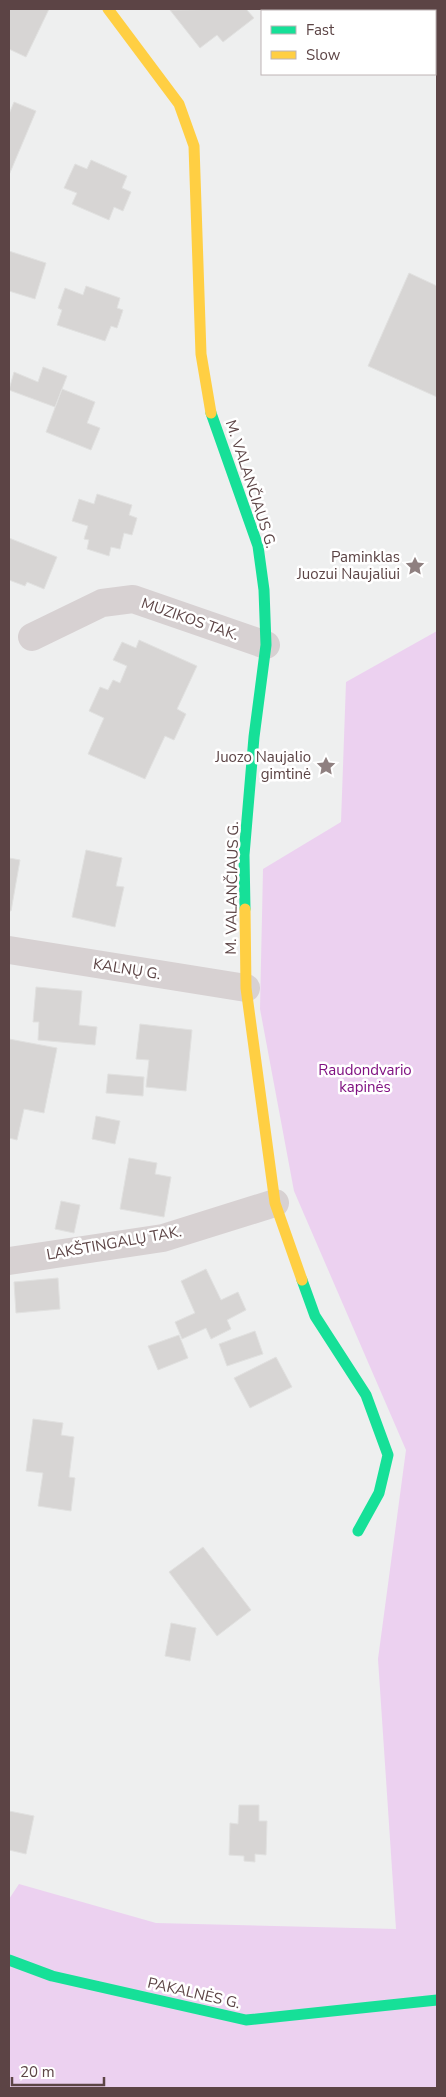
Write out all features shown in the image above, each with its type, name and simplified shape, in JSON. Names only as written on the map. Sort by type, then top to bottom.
[{"type":"street","name":"M. VALANČIAUS G.","points":[[108,9],[178,104],[194,146],[201,354],[211,412],[230,461],[258,546],[264,590],[266,644],[254,737],[244,855],[246,988],[274,1203],[315,1316],[366,1395],[388,1456],[379,1492],[358,1531]]},
{"type":"street","name":"MUZIKOS TAK.","points":[[32,637],[102,603],[133,599],[266,644]]},
{"type":"street","name":"KALNŲ G.","points":[[9,950],[246,988]]},
{"type":"street","name":"LAKŠTINGALŲ TAK.","points":[[9,1261],[163,1238],[274,1203]]},
{"type":"street","name":"PAKALNĖS G.","points":[[9,1960],[52,1976],[246,2020],[437,2000]]},
{"type":"green space","name":"Raudondvario kapinės","points":[[437,631],[437,2088],[9,2088],[9,1899],[19,1884],[156,1923],[396,1929],[378,1659],[406,1450],[294,1191],[260,1009],[263,869],[341,822],[346,682]]},
{"type":"building","points":[[9,9],[49,9],[26,57],[9,49]]},
{"type":"building","points":[[246,9],[254,18],[223,42],[217,35],[200,48],[170,10]]},
{"type":"building","points":[[14,102],[36,111],[9,175],[9,114]]},
{"type":"building","points":[[91,160],[127,176],[122,188],[131,192],[123,211],[114,207],[109,220],[72,204],[77,193],[64,188],[75,164],[87,169]]},
{"type":"building","points":[[9,251],[46,263],[35,299],[9,291]]},
{"type":"building","points":[[409,273],[437,286],[437,397],[368,366]]},
{"type":"building","points":[[86,286],[120,298],[117,308],[123,310],[117,328],[111,326],[105,341],[57,325],[62,310],[58,308],[65,288],[83,295]]},
{"type":"building","points":[[43,367],[67,376],[55,407],[9,390],[14,372],[38,382]]},
{"type":"building","points":[[62,389],[95,402],[87,423],[100,428],[91,450],[46,432]]},
{"type":"building","points":[[97,494],[132,505],[129,515],[137,518],[132,535],[124,533],[120,549],[111,547],[109,556],[87,549],[89,540],[84,539],[88,526],[72,521],[79,499],[94,504]]},
{"type":"building","points":[[9,538],[57,557],[44,589],[27,582],[25,586],[9,580]]},
{"type":"building","points":[[139,640],[197,666],[177,709],[186,714],[174,740],[165,736],[145,779],[88,754],[104,718],[89,711],[100,687],[108,690],[113,680],[120,683],[127,666],[113,660],[122,642],[136,648]]},
{"type":"building","points":[[86,850],[122,858],[116,886],[124,887],[115,927],[72,917]]},
{"type":"building","points":[[9,858],[20,860],[11,911],[9,911]]},
{"type":"building","points":[[36,987],[82,991],[79,1025],[97,1027],[95,1045],[38,1040],[39,1022],[33,1022]]},
{"type":"building","points":[[140,1024],[192,1030],[186,1091],[146,1087],[149,1060],[136,1059]]},
{"type":"building","points":[[9,1039],[57,1048],[44,1113],[24,1109],[17,1140],[9,1138]]},
{"type":"building","points":[[108,1074],[144,1077],[143,1096],[106,1093]]},
{"type":"building","points":[[96,1116],[120,1121],[115,1144],[92,1139]]},
{"type":"building","points":[[129,1158],[157,1163],[155,1174],[171,1177],[164,1217],[120,1209]]},
{"type":"building","points":[[61,1201],[80,1205],[74,1233],[55,1229]]},
{"type":"building","points":[[206,1269],[221,1300],[238,1292],[246,1310],[227,1320],[231,1329],[211,1339],[206,1328],[182,1339],[175,1322],[195,1313],[181,1281]]},
{"type":"building","points":[[58,1278],[60,1309],[16,1313],[14,1282]]},
{"type":"building","points":[[255,1331],[263,1354],[227,1366],[219,1344]]},
{"type":"building","points":[[179,1335],[188,1358],[158,1370],[148,1346]]},
{"type":"building","points":[[276,1357],[292,1387],[250,1408],[234,1378]]},
{"type":"building","points":[[33,1419],[63,1423],[61,1435],[74,1437],[69,1477],[75,1478],[71,1511],[38,1506],[43,1473],[26,1471]]},
{"type":"building","points":[[203,1547],[251,1610],[217,1636],[169,1572]]},
{"type":"building","points":[[171,1623],[196,1628],[190,1661],[165,1656]]},
{"type":"building","points":[[239,1805],[259,1805],[259,1821],[267,1821],[266,1855],[255,1854],[255,1862],[244,1861],[244,1856],[229,1855],[230,1823],[238,1824]]},
{"type":"building","points":[[9,1811],[34,1816],[26,1854],[9,1850]]},
{"type":"traffic: fast","points":[[211,413],[258,546],[264,590],[266,645],[254,737],[244,855],[245,909]]},
{"type":"traffic: fast","points":[[302,1280],[315,1316],[366,1395],[388,1455],[379,1493],[358,1531]]},
{"type":"traffic: fast","points":[[9,1960],[52,1976],[246,2020],[437,2000]]},
{"type":"traffic: slow","points":[[108,9],[179,104],[194,146],[201,354],[211,413]]},
{"type":"traffic: slow","points":[[245,909],[246,988],[275,1203],[302,1280]]},
{"type":"place","name":"Paminklas Juozui Naujaliui","points":[[415,566]]},
{"type":"place","name":"Juozo Naujalio gimtinė","points":[[326,766]]}]
